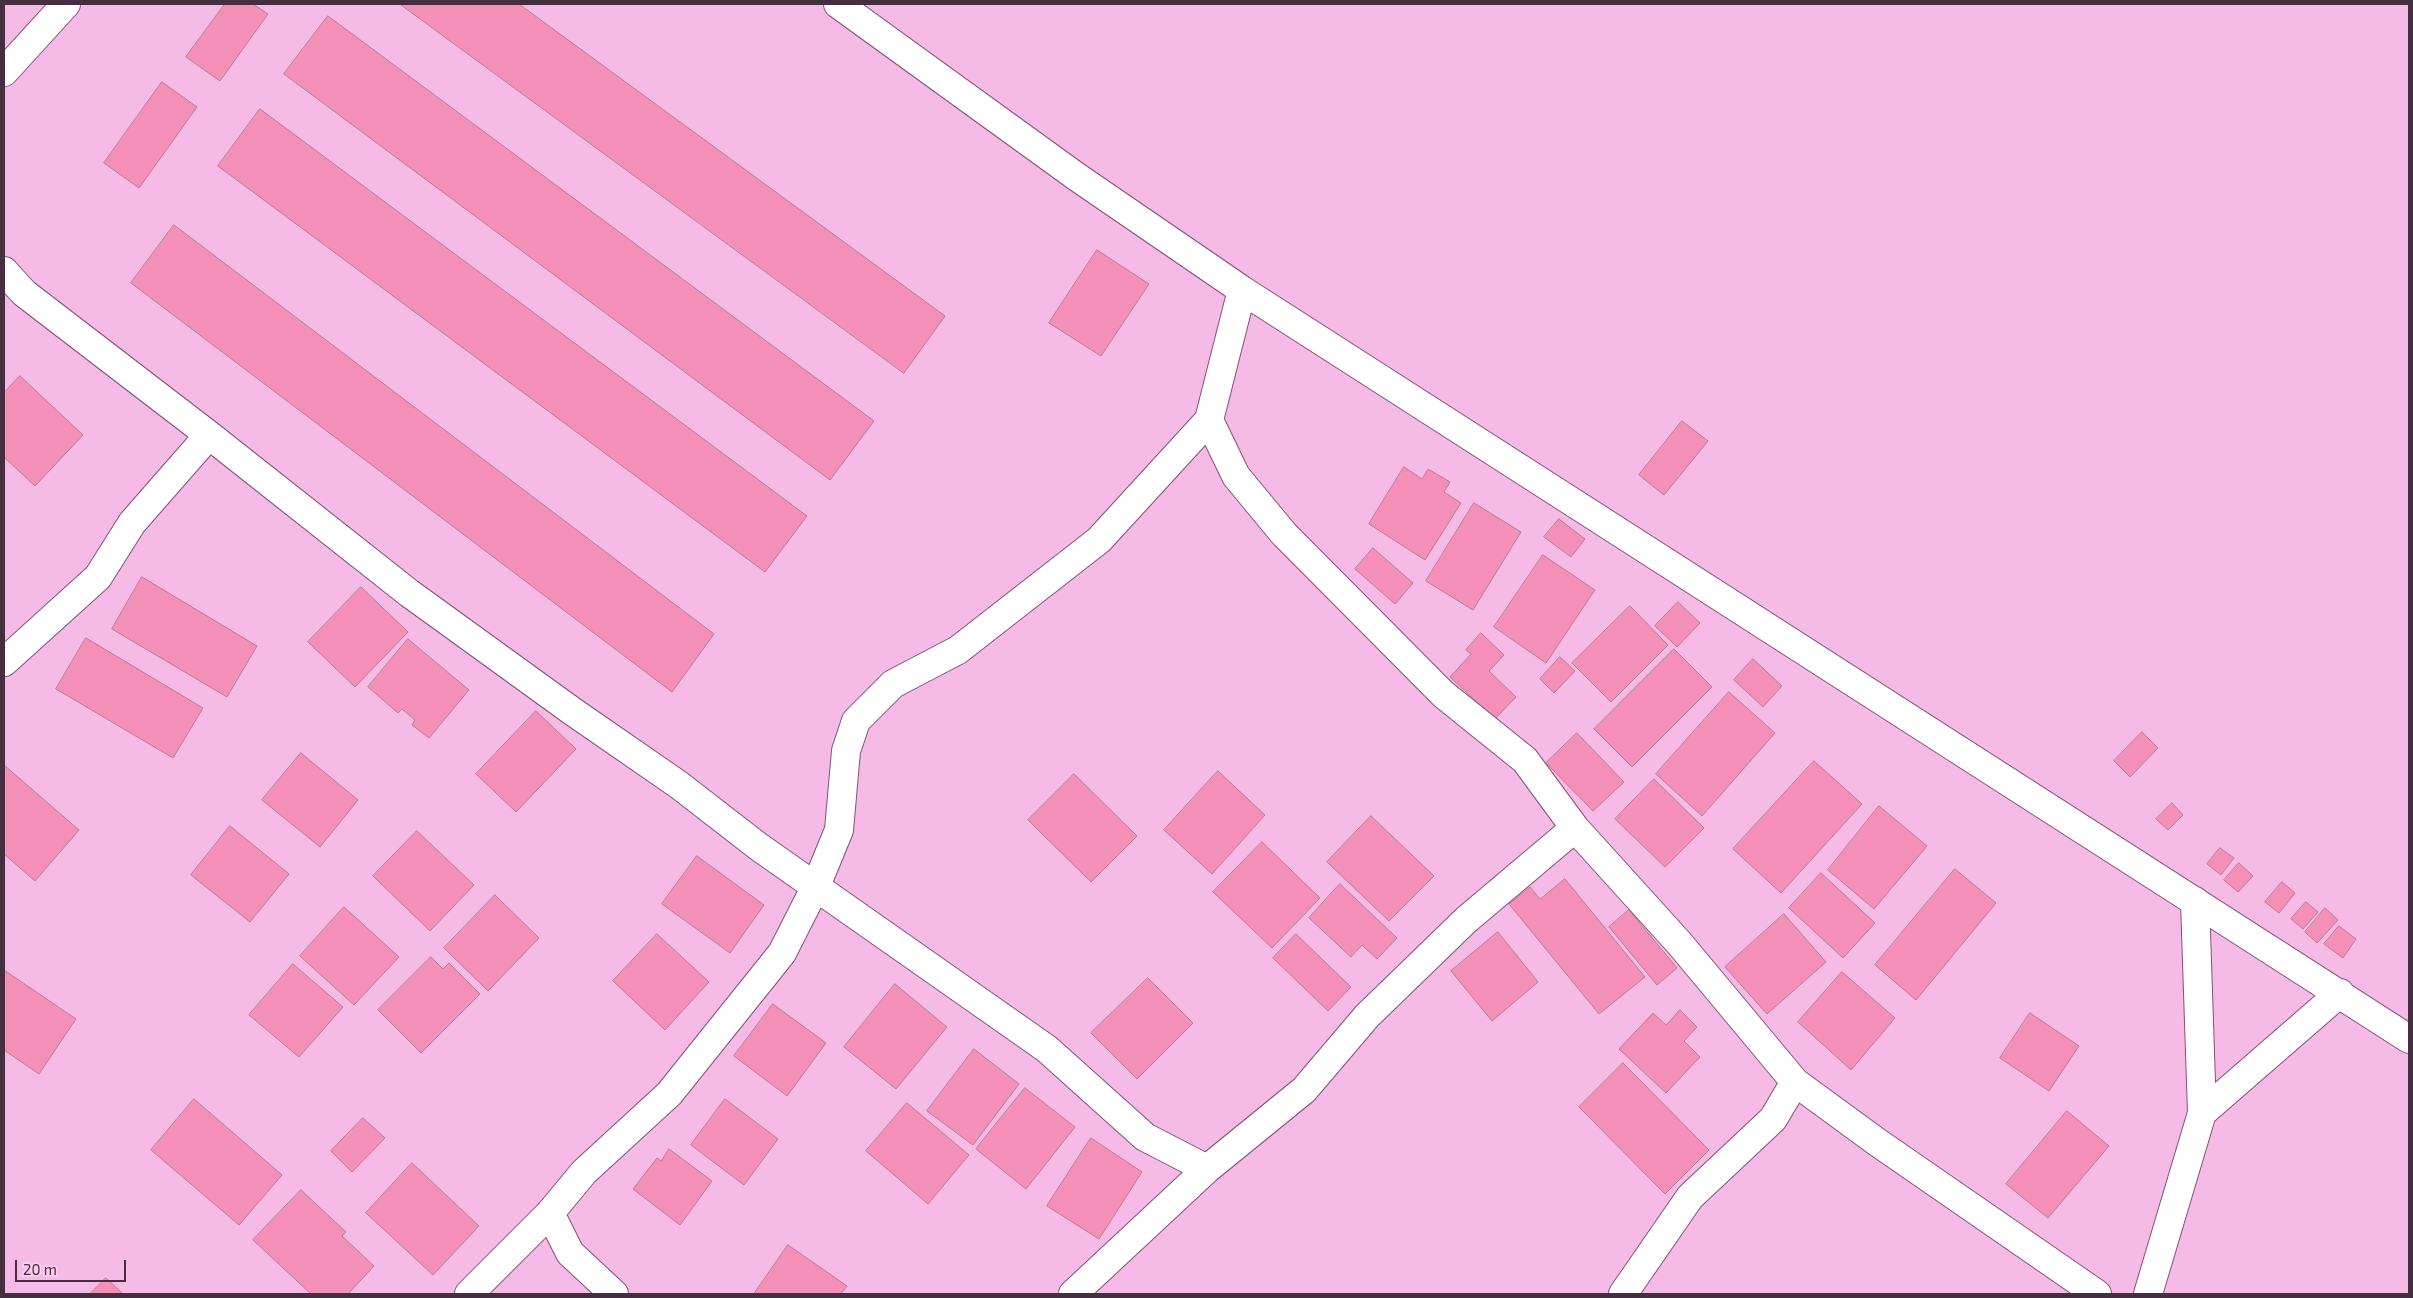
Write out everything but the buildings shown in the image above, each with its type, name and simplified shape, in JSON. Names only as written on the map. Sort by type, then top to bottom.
[{"type":"street","points":[[4,72],[66,4]]},
{"type":"street","points":[[838,4],[1077,177],[1242,290],[2409,1039]]},
{"type":"street","points":[[4,271],[24,293],[210,435],[408,593],[572,712],[679,785],[758,847],[1047,1049],[1145,1137],[1207,1169]]},
{"type":"street","points":[[469,1294],[550,1213],[584,1172],[669,1094],[782,953],[816,886],[840,830],[846,751],[856,721],[894,684],[958,650],[1099,540],[1209,420],[1242,290]]},
{"type":"street","points":[[1209,420],[1236,476],[1284,534],[1444,694],[1525,760],[1575,828],[1680,944],[1795,1082],[1877,1142],[2097,1294]]},
{"type":"street","points":[[4,662],[98,577],[132,523],[210,435]]},
{"type":"street","points":[[1073,1294],[1207,1169],[1304,1090],[1366,1016],[1466,920],[1575,828]]},
{"type":"street","points":[[2148,1294],[2202,1113],[2195,900]]},
{"type":"street","points":[[2202,1113],[2340,993]]},
{"type":"street","points":[[1623,1294],[1690,1198],[1774,1119],[1795,1082]]},
{"type":"street","points":[[550,1213],[570,1253],[614,1294]]}]
